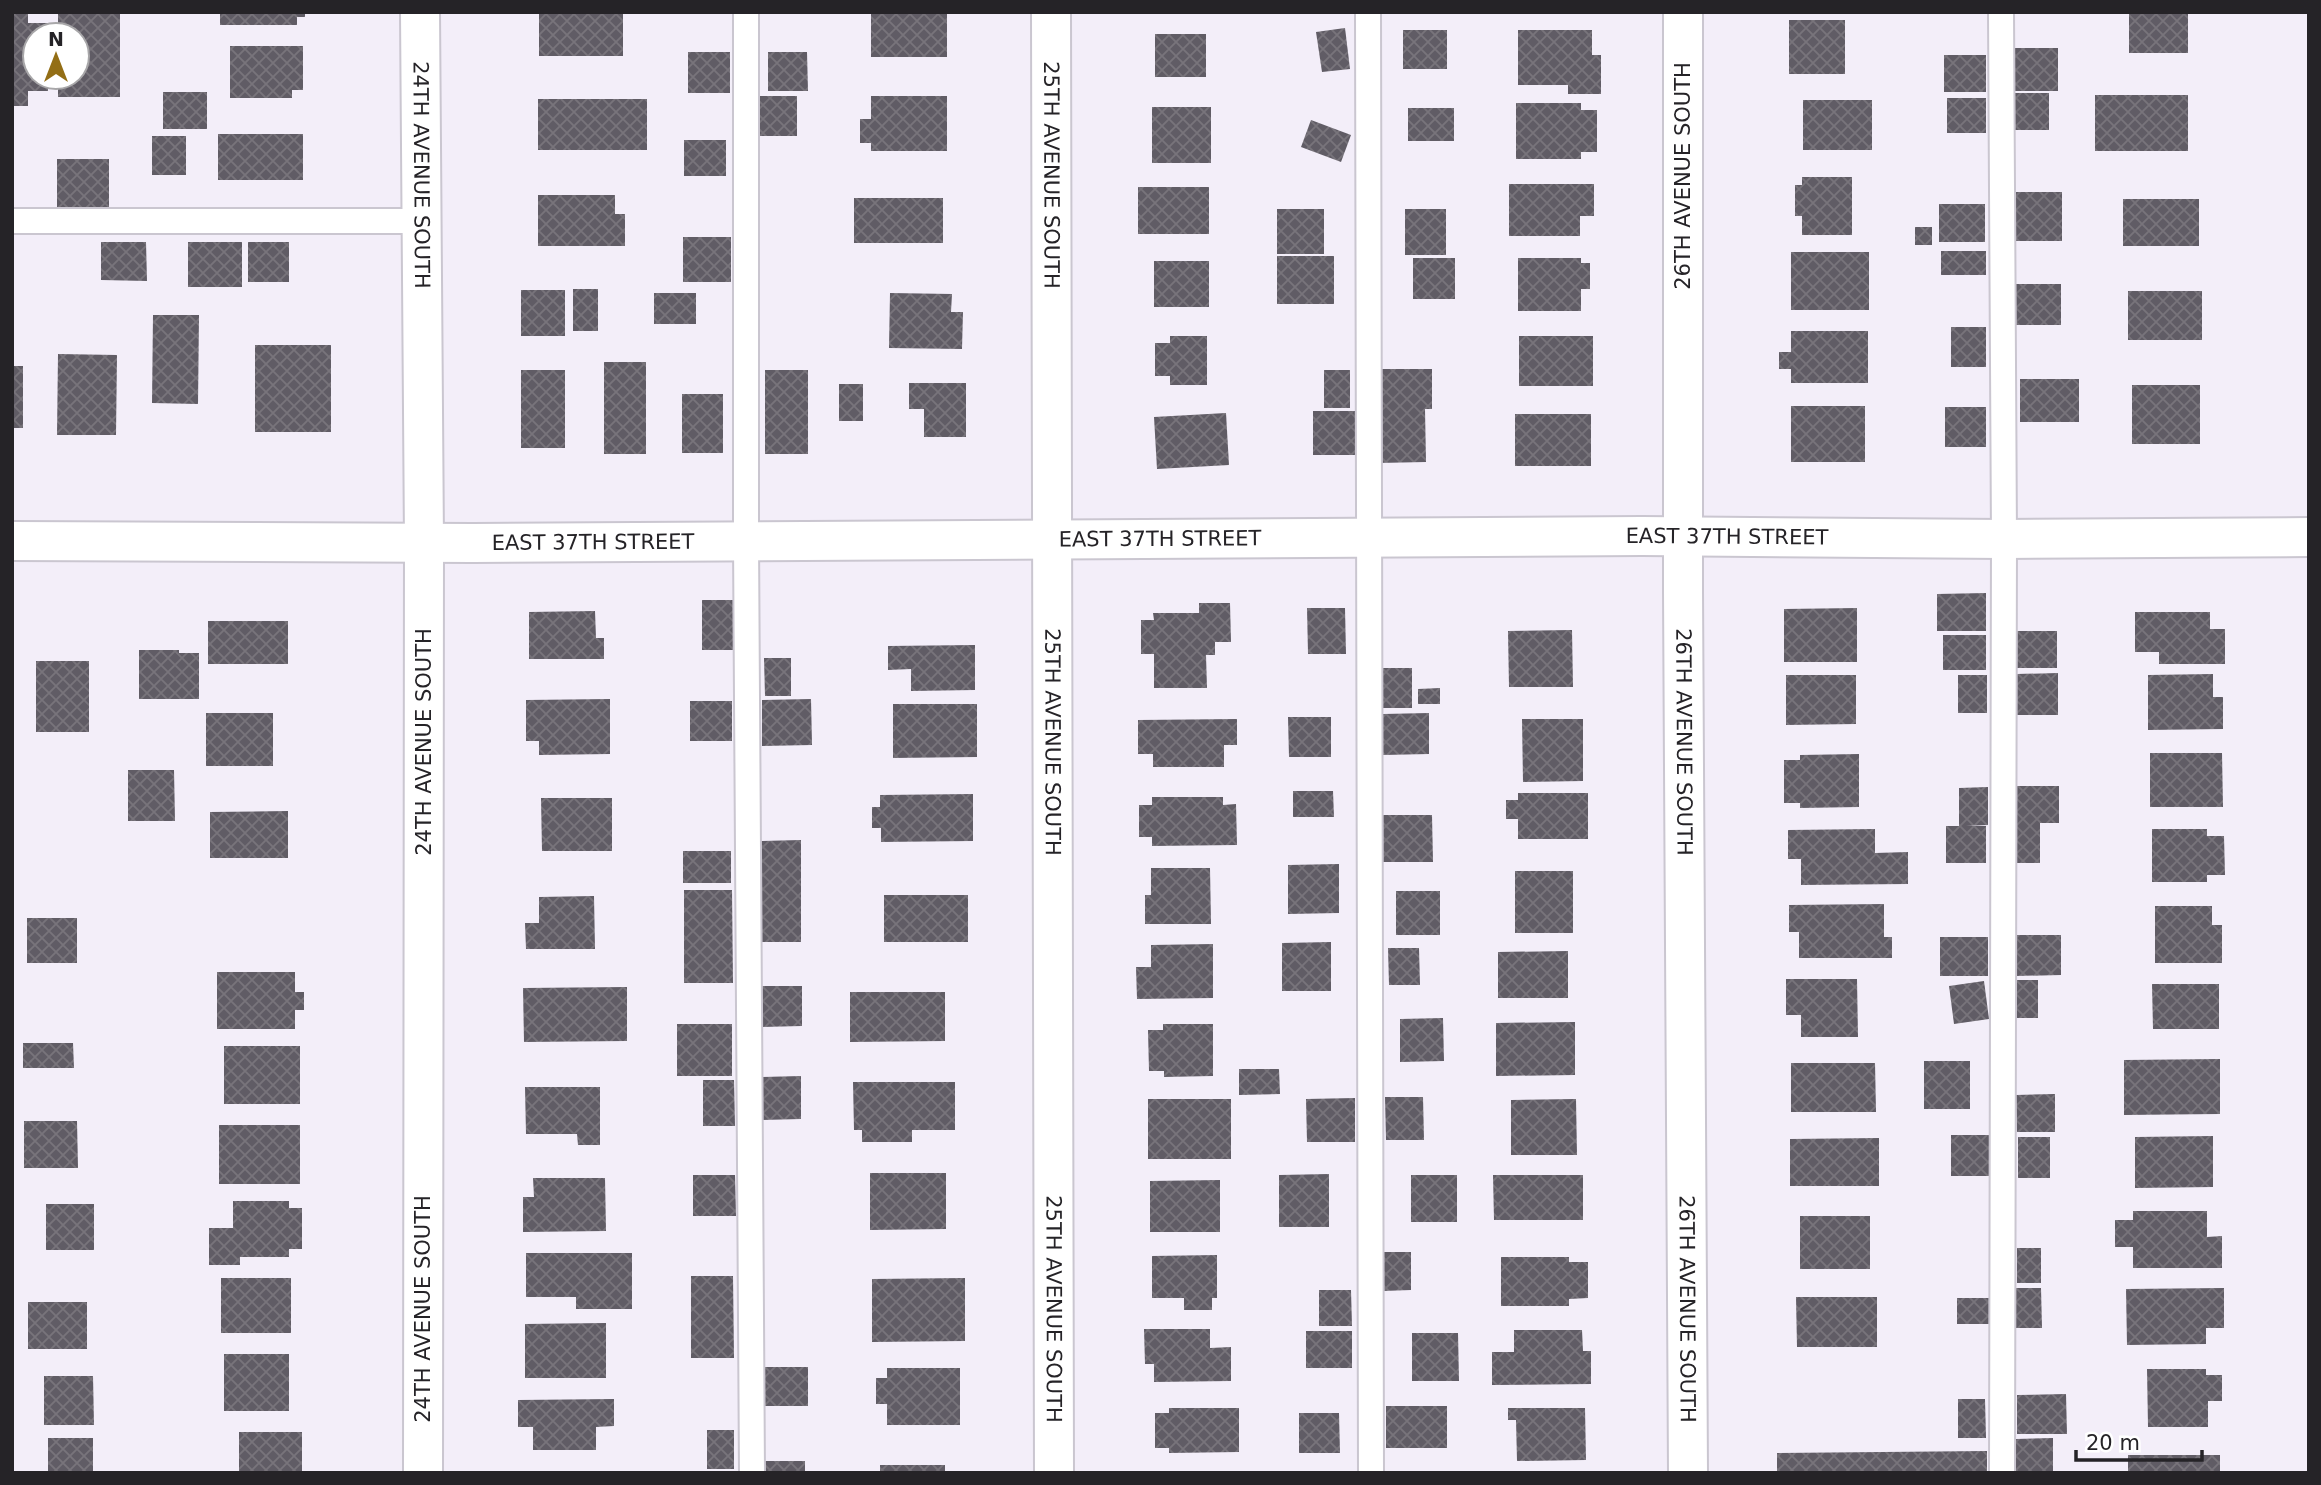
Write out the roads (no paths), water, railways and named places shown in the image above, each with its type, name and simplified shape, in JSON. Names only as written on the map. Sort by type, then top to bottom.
[{"type":"street","name":"24TH AVENUE SOUTH","points":[[420,12],[424,543],[423,1473]]},
{"type":"street","name":"25TH AVENUE SOUTH","points":[[1051,12],[1054,1473]]},
{"type":"street","name":"26TH AVENUE SOUTH","points":[[1683,12],[1688,1473]]},
{"type":"street","name":"EAST 37TH STREET","points":[[12,541],[424,543],[1683,536],[2309,537]]},
{"type":"lane","points":[[746,12],[746,541],[752,1473]]},
{"type":"lane","points":[[1368,12],[1371,1473]]},
{"type":"lane","points":[[2001,12],[2004,538],[2002,1473]]},
{"type":"lane","points":[[12,221],[421,221]]}]
